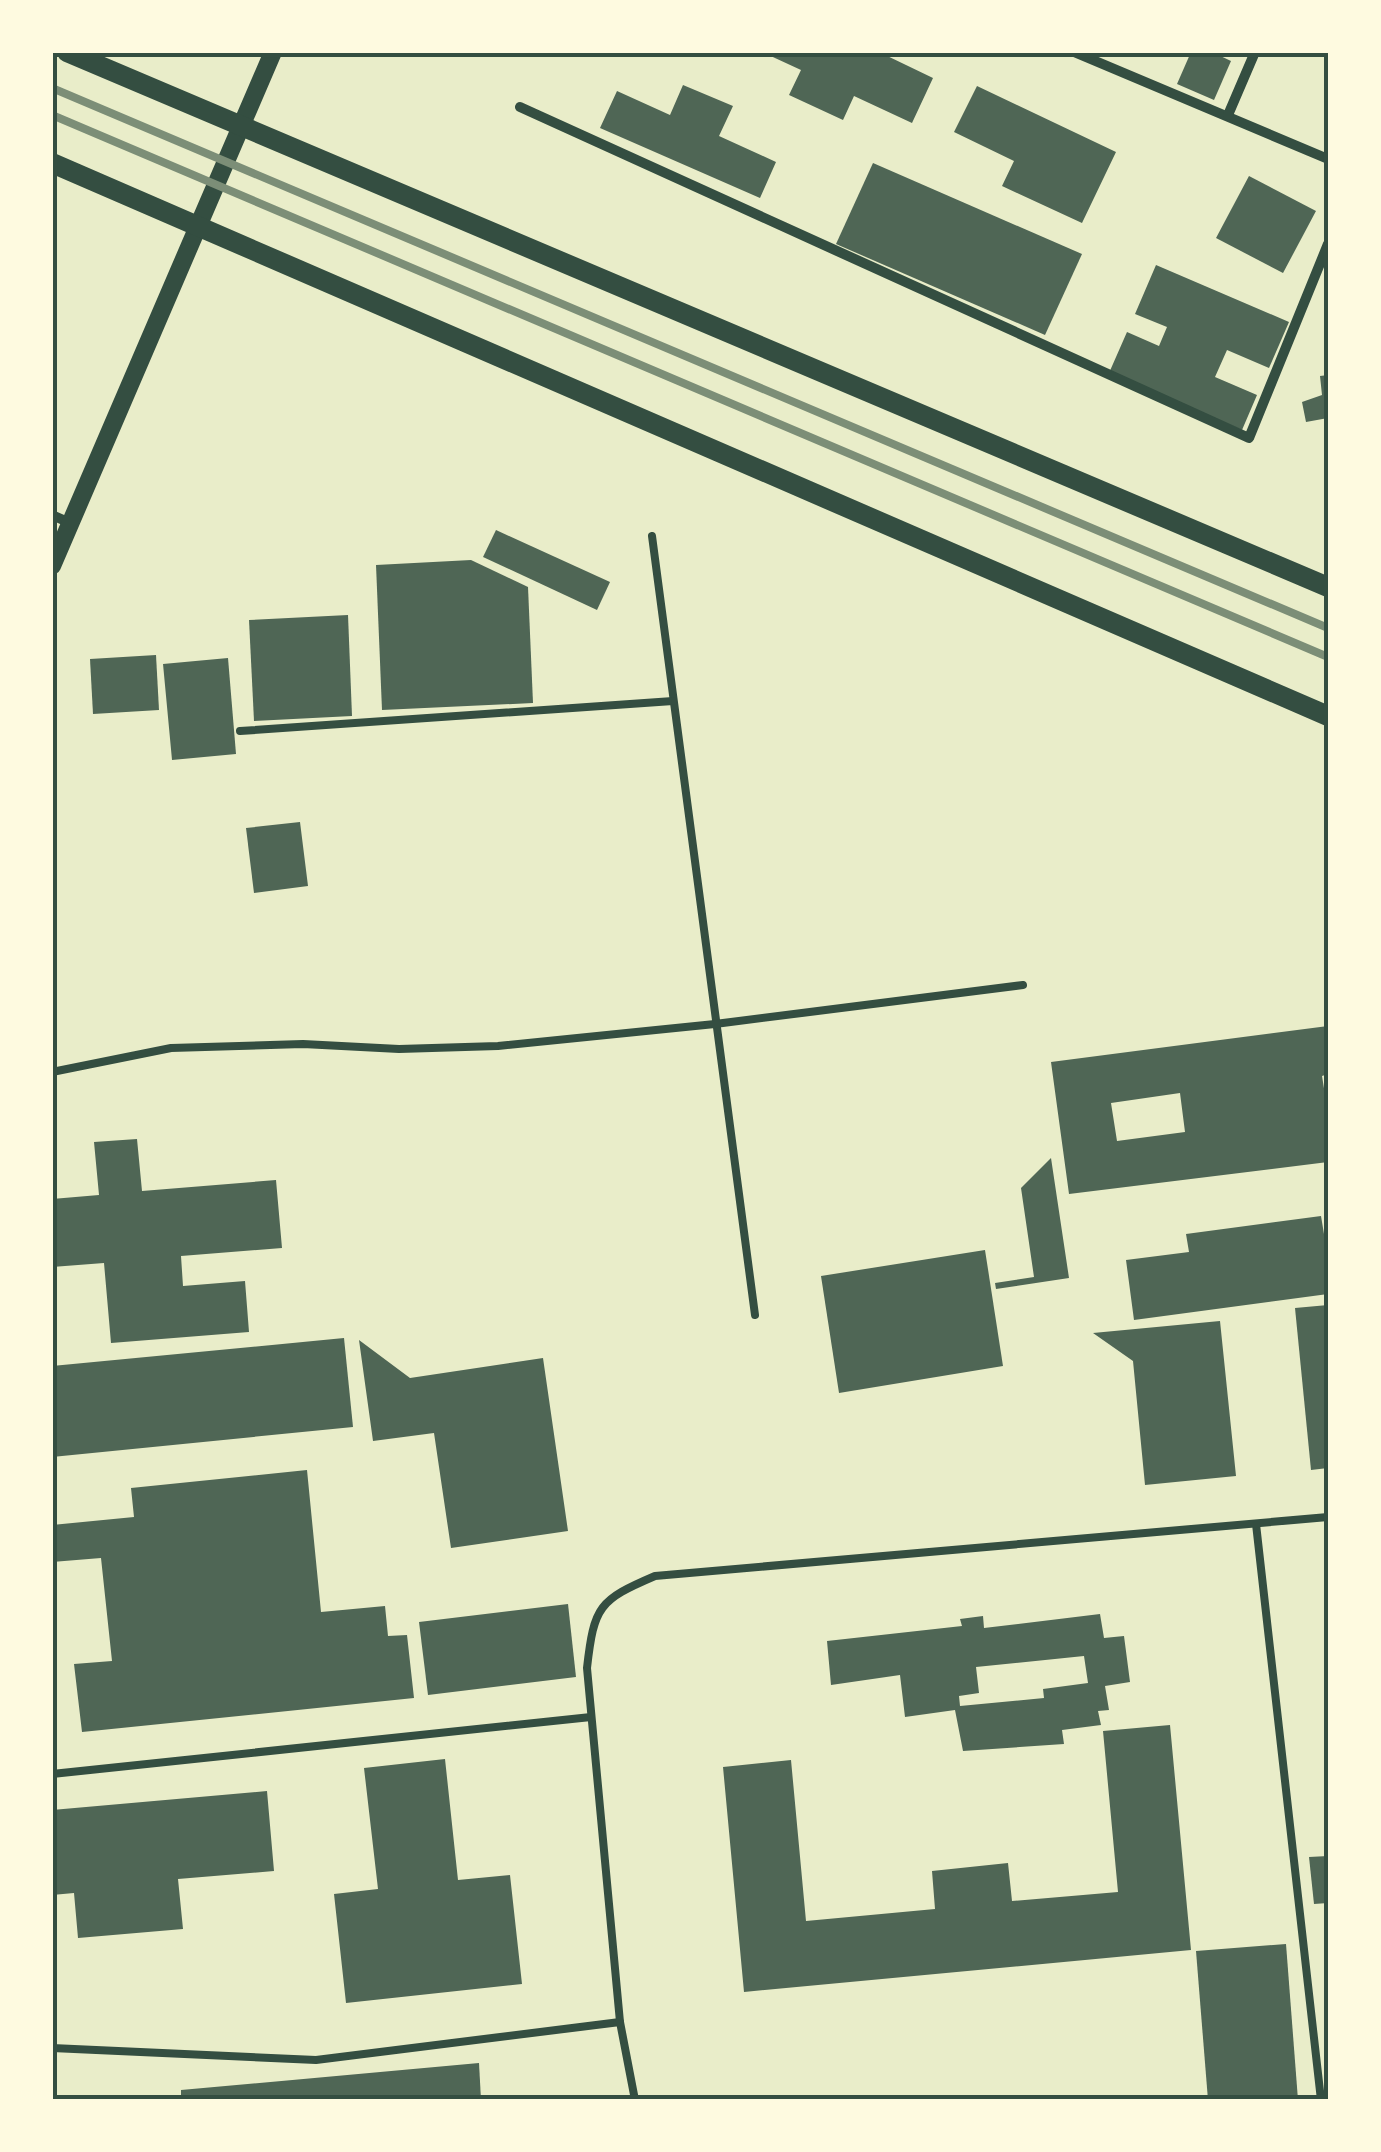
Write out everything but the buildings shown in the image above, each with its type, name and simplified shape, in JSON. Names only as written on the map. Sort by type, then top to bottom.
[{"type":"main road","points":[[67,52],[1328,586]]},
{"type":"main road","points":[[52,163],[1328,716]]},
{"type":"street","points":[[52,566],[273,52]]},
{"type":"street","points":[[1074,52],[1328,159]]},
{"type":"street","points":[[1228,115],[1254,52]]},
{"type":"street","points":[[520,107],[1249,438],[1328,244]]},
{"type":"street","points":[[52,516],[70,524]]},
{"type":"lane","points":[[652,536],[755,1315]]},
{"type":"lane","points":[[240,731],[673,700]]},
{"type":"lane","points":[[52,1072],[171,1048],[303,1044],[400,1049],[498,1046],[715,1024],[1023,985]]},
{"type":"lane","points":[[635,2100],[620,2022],[588,1668],[592,1624],[612,1595],[655,1576],[1328,1517]]},
{"type":"lane","points":[[1256,1524],[1322,2100]]},
{"type":"lane","points":[[52,1774],[591,1718]]},
{"type":"lane","points":[[52,2048],[316,2060],[620,2022]]},
{"type":"railway","points":[[52,88],[1328,628]]},
{"type":"railway","points":[[52,115],[1328,657]]}]
